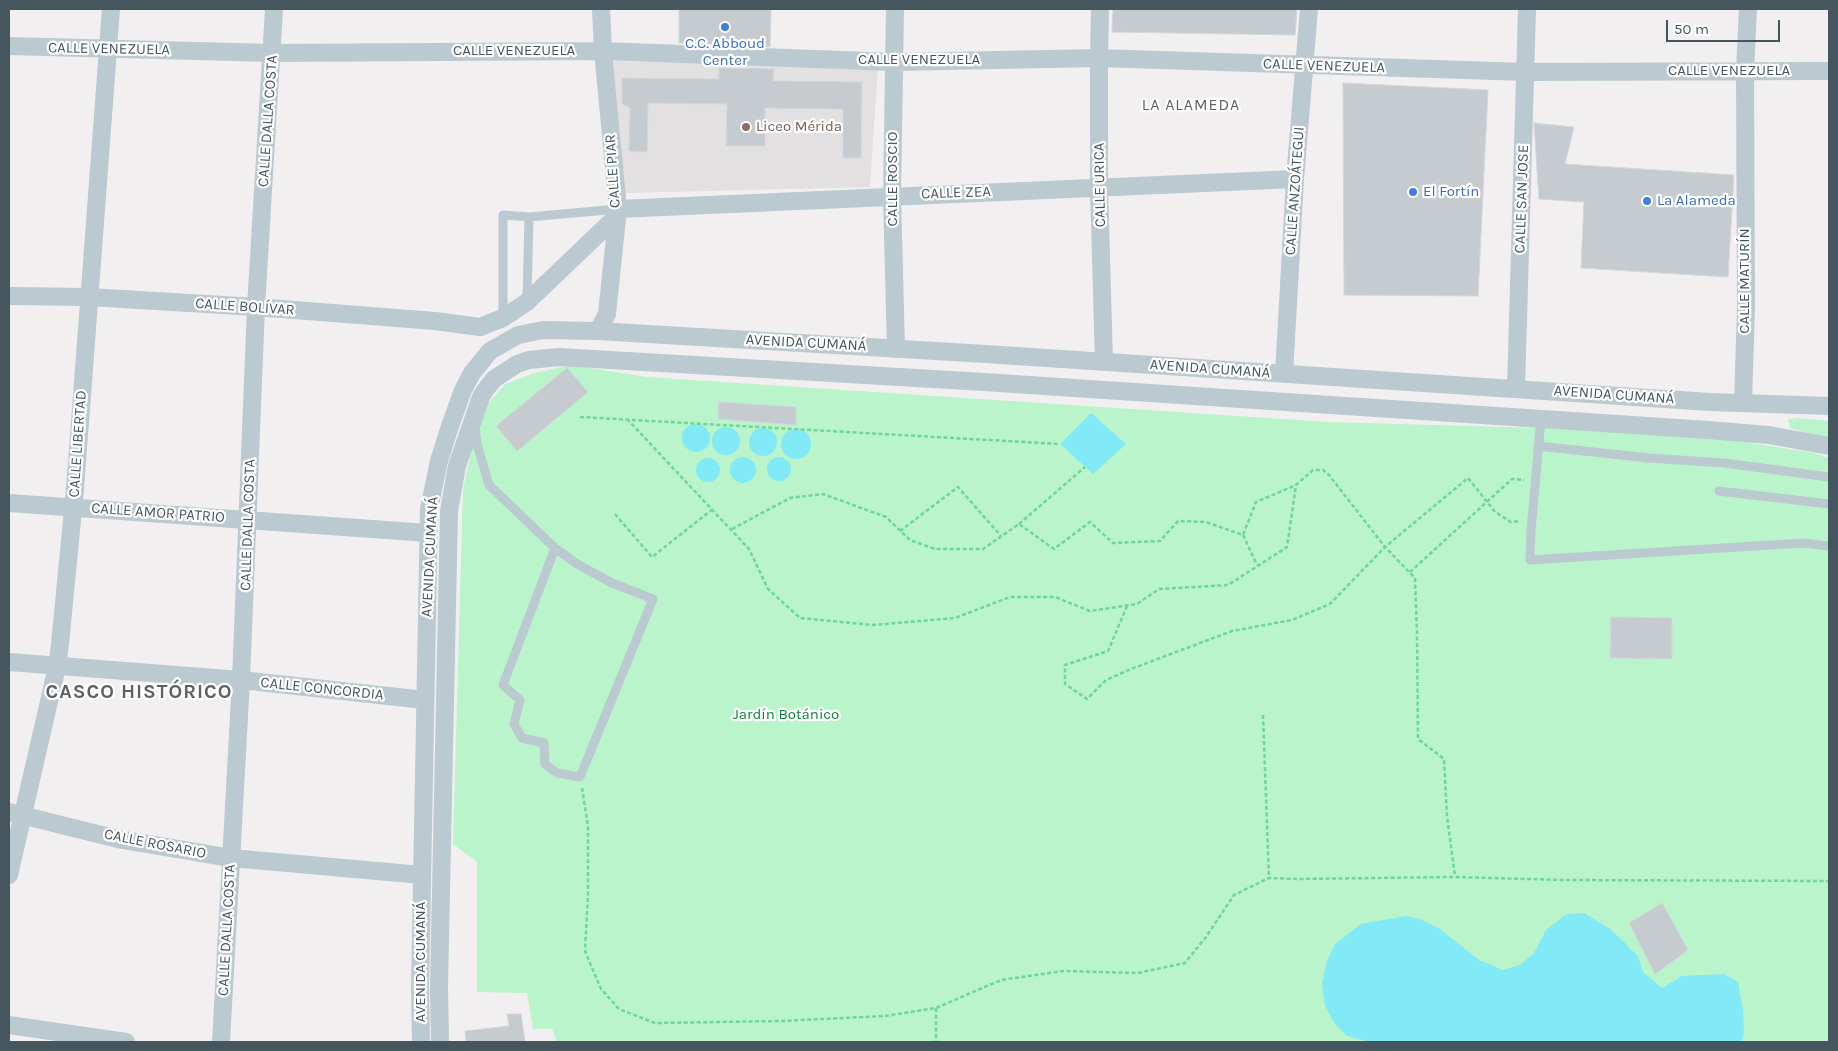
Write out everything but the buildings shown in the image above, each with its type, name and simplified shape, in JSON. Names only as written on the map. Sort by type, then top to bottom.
[{"type":"street","name":"CALLE LIBERTAD","points":[[9,874],[16,813],[57,667],[73,507],[111,9]]},
{"type":"street","name":"CALLE DALLA COSTA","points":[[221,1042],[242,680],[256,307],[274,9]]},
{"type":"street","name":"CALLE PIAR","points":[[598,331],[607,314],[617,213],[601,9]]},
{"type":"street","name":"CALLE ROSCIO","points":[[894,9],[892,196],[896,348]]},
{"type":"street","name":"CALLE URICA","points":[[1100,9],[1099,187],[1104,362]]},
{"type":"street","name":"CALLE ANZOÁTEGUI","points":[[1284,374],[1295,179],[1308,9]]},
{"type":"street","name":"CALLE SAN JOSE","points":[[1516,389],[1527,9]]},
{"type":"street","name":"CALLE MATURÍN","points":[[1743,403],[1746,308],[1745,70],[1748,9]]},
{"type":"street","name":"CALLE VENEZUELA","points":[[9,46],[272,52],[603,51],[894,62],[1099,58],[1526,72],[1829,71]]},
{"type":"street","name":"CALLE ZEA","points":[[617,213],[892,196],[1295,179]]},
{"type":"street","points":[[504,318],[527,302],[617,213]]},
{"type":"street","name":"CALLE BOLÍVAR","points":[[9,296],[89,297],[256,307],[435,321],[480,327],[504,318]]},
{"type":"street","name":"AVENIDA CUMANÁ","points":[[421,1034],[429,509],[448,429],[463,390],[472,373],[490,351],[518,335],[543,330],[598,331],[896,348],[1743,403],[1829,406]]},
{"type":"street","name":"AVENIDA CUMANÁ","points":[[440,1042],[439,987],[448,511],[457,466],[474,414],[486,389],[506,371],[529,360],[559,357],[974,381],[1768,435],[1829,446]]},
{"type":"street","name":"CALLE AMOR PATRIO","points":[[9,504],[428,533]]},
{"type":"street","name":"CALLE CONCORDIA","points":[[9,662],[242,680],[425,700]]},
{"type":"street","name":"CALLE ROSARIO","points":[[16,813],[118,839],[231,858],[422,875]]},
{"type":"street","points":[[9,1025],[126,1042]]},
{"type":"street","points":[[405,1042],[421,1034]]},
{"type":"lane","points":[[504,318],[504,215],[529,217],[617,213]]},
{"type":"lane","points":[[527,302],[529,217]]},
{"type":"lane","points":[[474,414],[477,444],[489,485],[555,548],[577,564],[612,583],[653,599],[580,777],[557,773],[545,764],[544,743],[522,738],[514,724],[520,700],[503,685],[555,548]]},
{"type":"lane","points":[[1541,419],[1530,560],[1803,543],[1829,546]]},
{"type":"lane","points":[[1538,446],[1649,458],[1724,463],[1829,477]]},
{"type":"lane","points":[[1719,491],[1829,504]]},
{"type":"path","points":[[580,417],[1060,444]]},
{"type":"path","points":[[627,420],[750,549],[768,589],[800,618],[873,625],[955,618],[1010,597],[1055,597],[1090,611],[1137,604],[1159,589],[1228,585],[1287,547],[1296,485]]},
{"type":"path","points":[[732,529],[790,498],[823,494],[886,518],[910,540],[935,549],[983,549],[1019,524],[1085,467]]},
{"type":"path","points":[[1242,535],[1256,502],[1296,485],[1313,470],[1323,470],[1358,510],[1385,546],[1415,578],[1418,738],[1444,759],[1447,816],[1455,877]]},
{"type":"path","points":[[1127,606],[1108,651],[1066,665],[1066,684],[1087,700],[1106,680],[1131,669],[1232,631],[1292,620],[1330,604],[1385,546],[1468,478],[1495,512],[1511,522],[1532,523]]},
{"type":"path","points":[[1410,572],[1512,479],[1536,480]]},
{"type":"path","points":[[900,530],[958,487],[1001,536]]},
{"type":"path","points":[[615,514],[652,557],[712,509]]},
{"type":"path","points":[[1019,524],[1054,549],[1090,522],[1113,543],[1160,541],[1178,521],[1206,522],[1242,535],[1258,566]]},
{"type":"path","points":[[1263,715],[1269,878]]},
{"type":"path","points":[[580,777],[588,827],[588,895],[585,951],[601,989],[619,1009],[655,1022],[781,1021],[885,1016],[936,1008],[1000,980],[1064,971],[1138,973],[1185,963],[1206,937],[1234,895],[1269,878],[1455,877],[1573,880],[1829,881]]},
{"type":"path","points":[[936,1008],[936,1042]]},
{"type":"shaded area","name":"Liceo Mérida","points":[[613,61],[878,67],[870,187],[625,193]]},
{"type":"green space","name":"Jardín Botánico","points":[[570,365],[647,377],[1328,422],[1681,432],[1815,453],[1829,458],[1829,1042],[557,1042],[552,1029],[533,1029],[527,993],[477,992],[477,862],[453,844],[463,489],[473,444],[486,406],[505,384],[535,373]]},
{"type":"green space","points":[[1797,418],[1829,421],[1829,440],[1790,428],[1788,420]]},
{"type":"water","points":[[1091,413],[1126,444],[1093,474],[1060,444]]},
{"type":"water","points":[[696,424],[706,428],[710,438],[706,448],[696,452],[686,448],[682,438],[686,428]]},
{"type":"water","points":[[726,427],[736,431],[740,441],[736,451],[726,455],[716,451],[712,441],[716,431]]},
{"type":"water","points":[[763,428],[773,432],[777,442],[773,452],[763,456],[753,452],[749,442],[753,432]]},
{"type":"water","points":[[796,429],[806,434],[811,444],[806,454],[796,459],[786,454],[781,444],[786,434]]},
{"type":"water","points":[[743,457],[752,461],[756,470],[752,479],[743,483],[734,479],[730,470],[734,461]]},
{"type":"water","points":[[779,457],[788,460],[791,469],[788,478],[779,481],[770,478],[767,469],[770,460]]},
{"type":"water","points":[[703,458],[713,458],[720,465],[720,475],[713,482],[703,482],[696,475],[696,465]]},
{"type":"water","points":[[1584,913],[1610,929],[1622,940],[1638,956],[1643,972],[1662,988],[1682,976],[1724,974],[1738,982],[1743,1010],[1744,1034],[1741,1042],[1370,1042],[1347,1036],[1335,1024],[1325,1006],[1322,984],[1326,964],[1335,944],[1361,924],[1406,916],[1420,919],[1440,929],[1479,960],[1503,970],[1520,965],[1534,953],[1546,930],[1565,915]]},
{"type":"place","name":"C.C. Abboud Center","points":[[725,27]]},
{"type":"place","name":"Liceo Mérida","points":[[746,127]]},
{"type":"place","name":"El Fortín","points":[[1413,192]]},
{"type":"place","name":"La Alameda","points":[[1647,201]]},
{"type":"district","name":"LA ALAMEDA","points":[[1191,105]]},
{"type":"district","name":"CASCO HISTÓRICO","points":[[139,692]]}]
